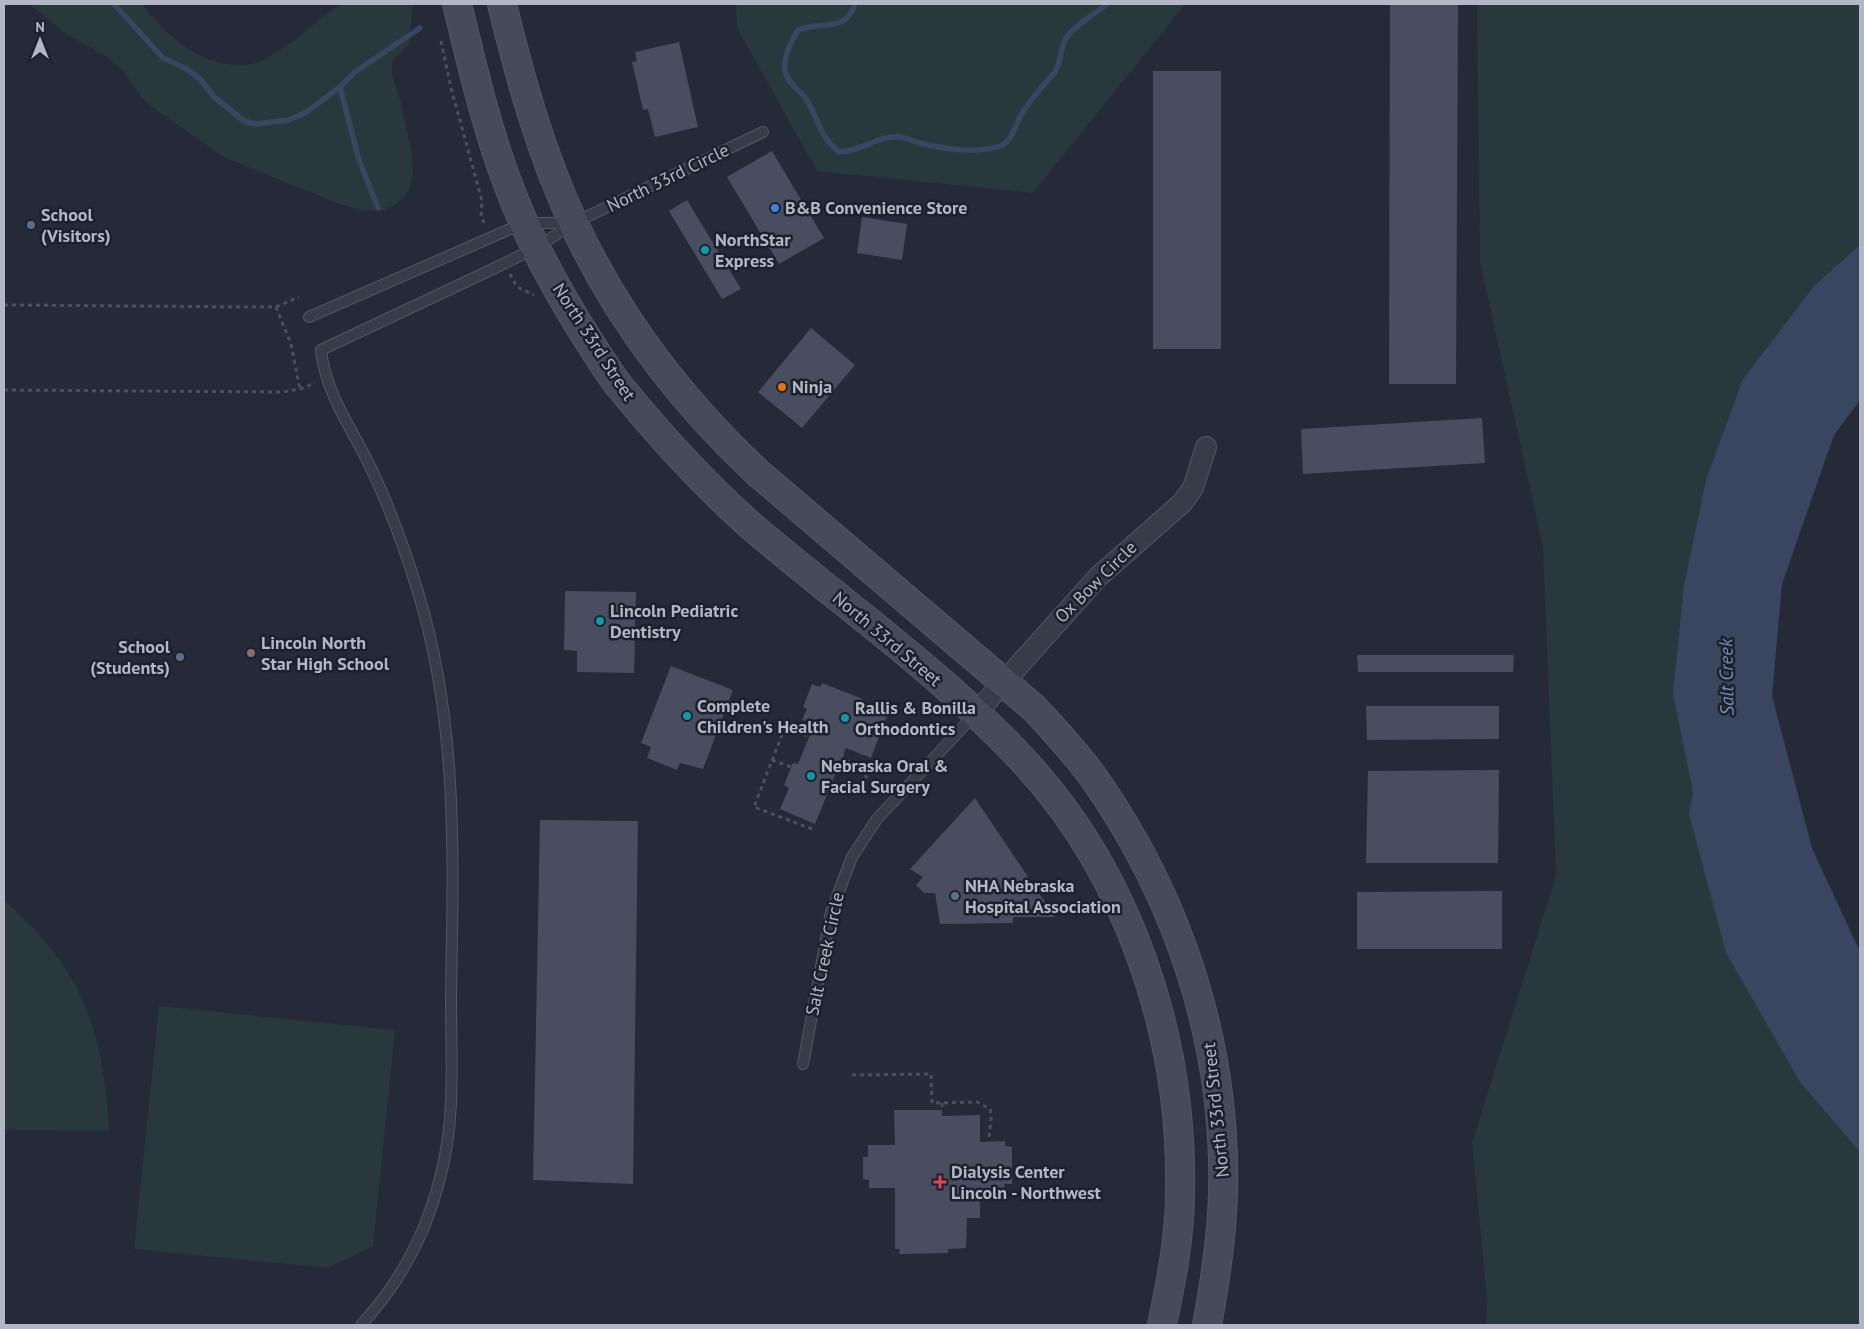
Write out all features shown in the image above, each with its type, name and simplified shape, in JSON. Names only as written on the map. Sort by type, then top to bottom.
[{"type":"main road","name":"North 33rd Street","points":[[457,4],[495,148],[524,223],[568,307],[616,382],[695,472],[747,522],[976,713],[1043,782],[1067,814],[1110,887],[1148,976],[1172,1069],[1177,1112],[1180,1192],[1176,1242],[1162,1325]]},
{"type":"main road","name":"North 33rd Street","points":[[502,4],[526,97],[556,182],[574,223],[608,287],[650,352],[689,402],[725,443],[758,474],[1004,681],[1070,746],[1096,781],[1143,860],[1164,901],[1184,947],[1195,983],[1216,1075],[1222,1146],[1222,1221],[1207,1325]]},
{"type":"street","name":"Ox Bow Circle","points":[[976,713],[1098,577],[1182,503],[1193,488],[1206,447]]},
{"type":"lane","name":"North 33rd Circle","points":[[326,378],[321,350],[536,248],[574,223],[763,132]]},
{"type":"lane","name":"North 33rd Circle","points":[[524,223],[574,223]]},
{"type":"lane","points":[[310,317],[524,223]]},
{"type":"lane","points":[[326,378],[384,500],[402,544],[418,593],[439,678],[452,790],[450,1100],[446,1152],[434,1201],[414,1252],[387,1294],[361,1325]]},
{"type":"lane","name":"Salt Creek Circle","points":[[802,1064],[831,912],[852,856],[877,819],[976,713]]},
{"type":"path","points":[[4,305],[276,306],[299,297]]},
{"type":"path","points":[[276,306],[291,344],[300,389]]},
{"type":"path","points":[[4,390],[282,392],[300,389],[326,378]]},
{"type":"path","points":[[812,829],[754,807],[786,727],[826,743],[823,748],[841,755],[878,787]]},
{"type":"path","points":[[822,742],[826,734]]},
{"type":"path","points":[[772,760],[791,768]]},
{"type":"path","points":[[852,1075],[931,1074],[932,1103],[978,1102],[985,1104],[990,1109],[992,1116],[989,1127],[989,1139]]},
{"type":"path","points":[[942,1103],[942,1109]]},
{"type":"shaded area","points":[[363,3],[413,4],[409,44],[393,60],[392,76],[401,103],[412,155],[413,174],[410,188],[404,197],[393,206],[384,210],[363,211],[337,203],[224,157],[145,102],[124,72],[107,57],[65,33],[29,4],[142,4],[162,27],[186,48],[214,61],[229,65],[245,65],[263,60],[274,54],[296,39],[327,13],[341,5]]},
{"type":"shaded area","points":[[736,4],[1185,4],[1033,193],[817,171],[737,28]]},
{"type":"shaded area","points":[[1477,4],[1860,4],[1860,337],[1737,698],[1860,1021],[1860,1325],[1486,1325],[1487,1298],[1472,1143],[1556,876],[1543,547],[1480,262]]},
{"type":"shaded area","points":[[4,900],[53,951],[84,1003],[94,1031],[101,1061],[109,1131],[4,1130]]},
{"type":"shaded area","points":[[159,1006],[395,1030],[373,1246],[328,1268],[134,1249]]},
{"type":"water","name":"Salt Creek","points":[[1860,245],[1860,400],[1834,435],[1782,584],[1772,696],[1812,848],[1860,952],[1860,1152],[1800,1082],[1726,953],[1689,814],[1693,792],[1673,694],[1684,586],[1706,480],[1743,379],[1815,285]]},
{"type":"building","points":[[1390,4],[1458,4],[1456,384],[1389,384]]},
{"type":"building","points":[[679,42],[698,127],[655,137],[648,109],[643,110],[632,62],[637,61],[635,52]]},
{"type":"building","points":[[1153,71],[1221,71],[1221,349],[1153,349]]},
{"type":"building","name":"B&B Convenience Store","points":[[772,151],[824,238],[779,264],[727,177]]},
{"type":"building","name":"NorthStar Express","points":[[687,200],[741,289],[722,299],[669,211]]},
{"type":"building","points":[[862,217],[907,224],[902,260],[857,253]]},
{"type":"building","points":[[811,328],[855,365],[802,428],[758,392]]},
{"type":"building","points":[[1482,418],[1485,463],[1303,474],[1301,429]]},
{"type":"building","name":"Lincoln Pediatric Dentistry","points":[[565,591],[636,592],[634,673],[577,672],[577,651],[564,650]]},
{"type":"building","points":[[1357,655],[1514,655],[1513,672],[1358,672]]},
{"type":"building","name":"Complete Children's Health","points":[[671,666],[733,690],[703,769],[680,763],[677,770],[647,758],[651,747],[641,743]]},
{"type":"building","points":[[822,683],[863,699],[861,703],[887,716],[871,758],[846,748],[815,824],[780,809],[789,788],[784,785],[793,763],[798,764],[814,725],[802,720],[807,709],[803,707],[812,684],[820,687]]},
{"type":"building","points":[[1366,706],[1499,706],[1499,739],[1367,740]]},
{"type":"building","points":[[1499,770],[1498,863],[1366,863],[1368,771]]},
{"type":"building","points":[[975,798],[1055,917],[1013,917],[1013,923],[940,924],[935,893],[924,893],[916,885],[923,877],[910,869]]},
{"type":"building","points":[[540,820],[638,821],[633,1184],[533,1180]]},
{"type":"building","points":[[1502,891],[1502,949],[1357,949],[1357,892]]},
{"type":"building","name":"Dialysis Center Lincoln - Northwest","points":[[894,1110],[942,1110],[942,1116],[980,1115],[980,1142],[1005,1141],[1005,1146],[1012,1147],[1012,1184],[1004,1184],[1005,1190],[980,1191],[980,1218],[967,1218],[966,1248],[948,1249],[948,1253],[899,1254],[900,1249],[895,1249],[895,1188],[869,1188],[869,1180],[863,1179],[863,1157],[868,1157],[868,1145],[895,1145]]},
{"type":"waterway","points":[[114,4],[163,58],[187,69],[200,79],[214,97],[244,121],[256,124],[288,120],[305,113],[340,87],[355,72],[420,28]]},
{"type":"waterway","points":[[855,4],[851,13],[839,23],[806,27],[798,30],[785,60],[785,71],[788,78],[809,103],[826,138],[839,152],[894,137],[960,150],[981,150],[1004,144],[1008,141],[1028,104],[1057,69],[1066,38],[1080,24],[1107,4]]},
{"type":"waterway","points":[[340,87],[359,160],[378,208]]},
{"type":"place","name":"B&B Convenience Store","points":[[775,208]]},
{"type":"place","name":"School (Visitors)","points":[[31,225]]},
{"type":"place","name":"NorthStar Express","points":[[705,250]]},
{"type":"place","name":"Ninja","points":[[782,387]]},
{"type":"place","name":"Lincoln Pediatric Dentistry","points":[[600,621]]},
{"type":"place","name":"Lincoln North Star High School","points":[[251,653]]},
{"type":"place","name":"School (Students)","points":[[180,657]]},
{"type":"place","name":"Complete Children's Health","points":[[687,716]]},
{"type":"place","name":"Rallis & Bonilla Orthodontics","points":[[845,718]]},
{"type":"place","name":"Nebraska Oral & Facial Surgery","points":[[811,776]]},
{"type":"place","name":"NHA Nebraska Hospital Association","points":[[955,896]]},
{"type":"place","name":"Dialysis Center Lincoln - Northwest","points":[[940,1182]]}]
